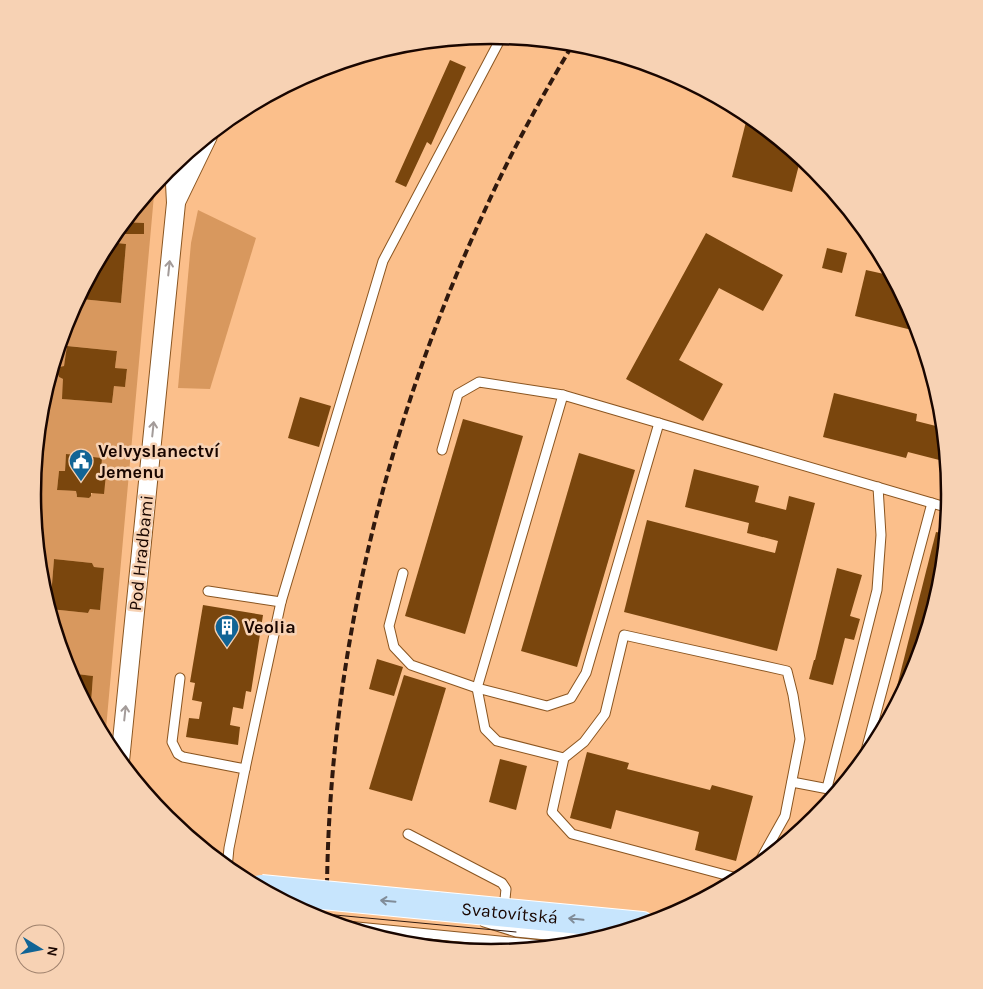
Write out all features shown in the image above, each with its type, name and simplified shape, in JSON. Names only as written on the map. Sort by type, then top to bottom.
[{"type":"main road","name":"Svatovítská","points":[[278,891],[625,924]]},
{"type":"street","points":[[176,203],[201,151]]},
{"type":"street","name":"Pod Hradbami","points":[[121,751],[176,203],[175,175]]},
{"type":"lane","points":[[228,860],[245,769],[281,602],[383,261],[498,44]]},
{"type":"lane","points":[[442,450],[458,394],[479,382],[563,395],[942,506]]},
{"type":"lane","points":[[563,395],[477,688],[485,728],[498,741],[564,758]]},
{"type":"lane","points":[[403,573],[389,626],[394,647],[411,665],[477,688],[547,706],[571,698],[586,673],[659,423]]},
{"type":"lane","points":[[828,788],[877,590],[882,535],[878,487]]},
{"type":"lane","points":[[869,740],[932,503]]},
{"type":"lane","points":[[208,591],[281,602]]},
{"type":"lane","points":[[730,876],[572,834],[552,812],[564,758],[584,742],[604,714],[624,635],[787,671],[800,739],[784,816],[764,854]]},
{"type":"lane","points":[[180,678],[172,742],[178,754],[183,757],[245,769]]},
{"type":"lane","points":[[792,782],[832,789]]},
{"type":"lane","points":[[408,834],[502,883],[506,889],[504,912]]},
{"type":"lane","points":[[436,906],[516,932],[571,937]]},
{"type":"lane","points":[[373,928],[530,943]]},
{"type":"shaded area","points":[[154,197],[106,727],[91,700],[93,676],[79,674],[65,639],[57,610],[88,613],[90,609],[100,609],[104,568],[94,567],[92,563],[54,559],[52,589],[42,524],[42,465],[50,407],[58,374],[63,379],[63,399],[112,403],[114,386],[125,386],[127,370],[115,368],[117,351],[68,346],[64,366],[60,367],[65,350],[86,300],[121,303],[126,244],[118,243],[124,234],[144,234],[144,223],[132,222]],"holes":[[[66,455],[102,458],[101,474],[105,474],[89,498],[78,497],[76,491],[57,490],[59,471],[65,471]]]},
{"type":"shaded area","points":[[198,210],[256,238],[210,389],[178,388],[191,243]]},
{"type":"building","points":[[450,60],[466,67],[431,145],[427,142],[406,187],[395,182]]},
{"type":"building","points":[[746,123],[766,137],[799,166],[792,192],[732,177]]},
{"type":"building","points":[[132,222],[144,223],[144,234],[124,234]]},
{"type":"building","points":[[706,233],[783,275],[763,311],[719,288],[679,360],[723,384],[703,421],[626,379]]},
{"type":"building","points":[[118,243],[126,244],[121,303],[86,300]]},
{"type":"building","points":[[827,248],[847,253],[842,273],[822,268]]},
{"type":"building","points":[[866,270],[884,274],[910,330],[855,316]]},
{"type":"building","points":[[67,346],[117,351],[115,368],[127,369],[125,387],[114,386],[112,403],[62,399],[63,379],[58,374],[60,367],[64,366]]},
{"type":"building","points":[[834,393],[917,414],[916,421],[936,426],[941,460],[908,452],[906,458],[823,437]]},
{"type":"building","points":[[300,397],[331,406],[319,447],[288,438]]},
{"type":"building","points":[[463,419],[523,436],[465,634],[405,616]]},
{"type":"building","points":[[579,453],[635,470],[577,667],[521,651]]},
{"type":"building","name":"Velvyslanectví Jemenu","points":[[66,454],[102,458],[101,474],[106,474],[104,494],[91,493],[89,498],[77,497],[76,491],[57,490],[59,471],[65,471]]},
{"type":"building","points":[[694,469],[759,486],[755,502],[786,510],[789,496],[815,503],[777,651],[624,612],[647,520],[775,553],[778,541],[747,533],[749,523],[685,507]]},
{"type":"building","points":[[936,532],[940,533],[933,582],[926,611],[918,639],[895,694]]},
{"type":"building","points":[[54,559],[92,563],[94,567],[104,568],[100,610],[90,609],[88,613],[57,610],[52,589]]},
{"type":"building","points":[[837,568],[862,575],[850,616],[860,619],[854,640],[845,638],[833,685],[809,679]]},
{"type":"building","name":"Veolia","points":[[203,605],[263,615],[251,692],[246,691],[243,709],[233,707],[230,725],[240,727],[238,745],[186,737],[189,718],[199,719],[202,702],[192,700],[195,683],[190,682]]},
{"type":"building","points":[[377,659],[403,667],[394,696],[369,689]]},
{"type":"building","points":[[79,674],[93,676],[91,700]]},
{"type":"building","points":[[404,675],[446,688],[412,801],[369,789]]},
{"type":"building","points":[[587,752],[629,763],[627,769],[710,790],[712,785],[753,796],[736,861],[695,850],[699,832],[616,810],[611,829],[570,818]]},
{"type":"building","points":[[500,759],[527,766],[516,810],[489,802]]},
{"type":"tram line","points":[[331,915],[516,932]]},
{"type":"railway","points":[[327,913],[329,831],[336,739],[348,648],[366,558],[389,469],[416,382],[448,296],[484,212],[526,127],[569,51]]},
{"type":"place","name":"Velvyslanectví Jemenu","points":[[81,482]]},
{"type":"place","name":"Veolia","points":[[227,648]]}]
